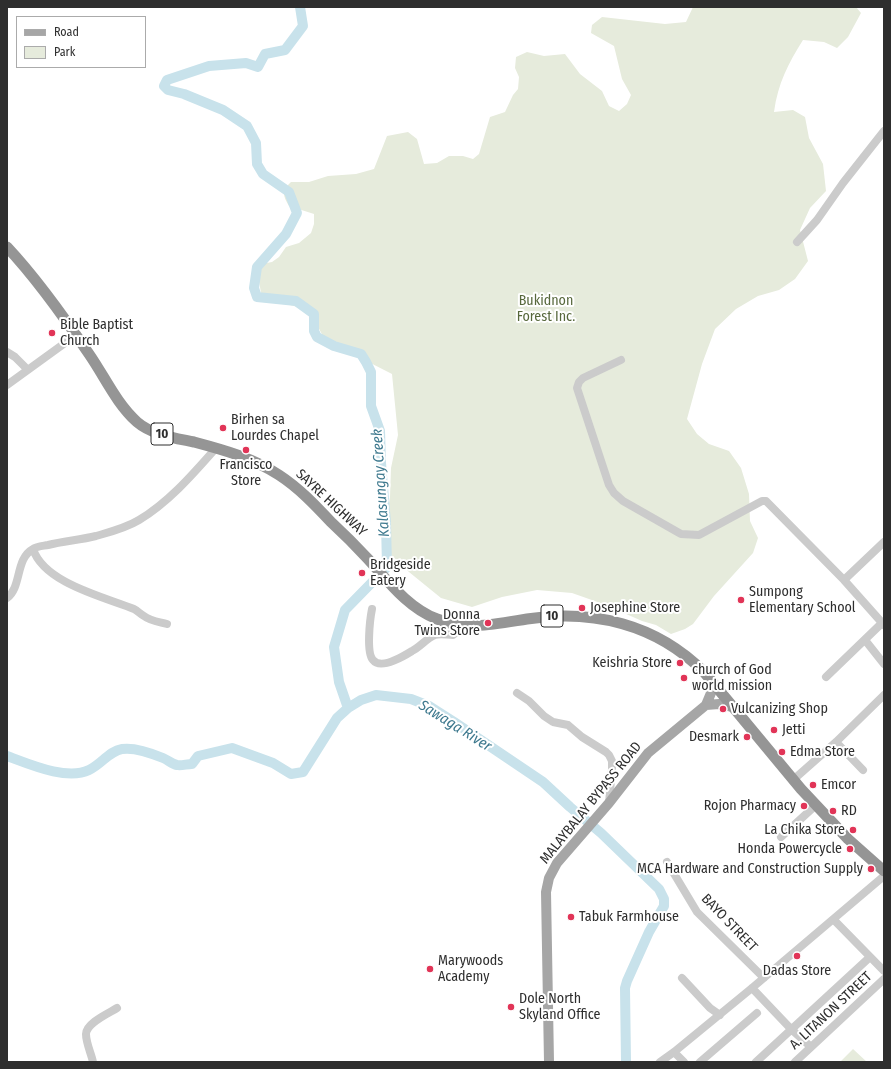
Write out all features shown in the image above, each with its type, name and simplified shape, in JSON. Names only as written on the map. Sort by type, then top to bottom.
[{"type":"highway","name":"SAYRE HIGHWAY","points":[[7,247],[34,277],[76,335],[116,397],[124,408],[139,423],[148,429],[159,433],[216,448],[256,462],[280,475],[303,494],[368,558],[388,582],[407,600],[425,613],[447,623],[464,626],[486,626],[531,618],[558,616],[597,618],[612,621],[637,628],[668,643],[694,662],[712,680]]},
{"type":"highway","name":"10","points":[[712,680],[793,780],[848,839],[884,871]]},
{"type":"main road","points":[[706,705],[712,693],[712,680]]},
{"type":"main road","points":[[706,705],[719,704],[733,707]]},
{"type":"main road","name":"MALAYBALAY BYPASS ROAD","points":[[549,1062],[547,884],[554,867],[577,838],[606,806],[648,753],[706,705]]},
{"type":"street","points":[[797,242],[817,220],[843,183],[884,131]]},
{"type":"street","points":[[7,385],[76,335]]},
{"type":"street","points":[[7,352],[15,357],[28,370]]},
{"type":"street","points":[[621,360],[583,378],[579,382],[578,388],[609,484],[614,493],[623,501],[681,534],[690,536],[699,535],[758,503],[764,501],[768,502],[844,580],[883,624],[826,677]]},
{"type":"street","points":[[7,598],[13,594],[20,567],[25,557],[33,549],[96,536],[125,527],[138,521],[172,494],[216,448]]},
{"type":"street","points":[[844,580],[884,542]]},
{"type":"street","points":[[33,549],[38,560],[44,566],[70,583],[134,609],[147,618],[167,624]]},
{"type":"street","points":[[372,609],[369,635],[371,657],[379,664],[391,662],[412,652],[434,635],[453,634],[464,626]]},
{"type":"street","points":[[865,640],[884,664]]},
{"type":"street","points":[[518,693],[529,701],[544,716],[553,722],[568,724],[582,737],[609,755],[612,760],[612,769],[606,806]]},
{"type":"street","points":[[793,780],[836,742],[884,695]]},
{"type":"street","points":[[836,742],[863,770]]},
{"type":"street","points":[[781,836],[816,805]]},
{"type":"street","name":"BAYO STREET","points":[[667,862],[697,912],[764,978]]},
{"type":"street","points":[[660,1062],[720,1015],[834,920],[884,876]]},
{"type":"street","points":[[834,920],[884,971]]},
{"type":"street","points":[[756,1062],[870,957]]},
{"type":"street","points":[[682,978],[710,1008],[720,1015]]},
{"type":"street","name":"A. LITANON STREET","points":[[795,1062],[884,978]]},
{"type":"street","points":[[752,988],[791,1029],[811,1047]]},
{"type":"street","points":[[93,1062],[86,1035],[87,1029],[98,1019],[117,1008]]},
{"type":"street","points":[[700,1062],[757,1013]]},
{"type":"street","points":[[674,1052],[684,1062]]},
{"type":"green space","name":"Bukidnon Forest Inc.","points":[[693,7],[856,7],[861,13],[848,37],[837,48],[824,42],[803,40],[784,74],[778,92],[774,112],[793,110],[805,117],[809,138],[823,164],[826,191],[810,208],[800,230],[808,261],[795,279],[779,290],[758,296],[736,309],[715,329],[702,364],[687,419],[697,434],[709,444],[729,451],[741,468],[749,494],[750,521],[758,538],[753,553],[714,596],[693,624],[685,629],[671,634],[656,625],[642,621],[606,605],[572,593],[537,590],[502,597],[472,607],[441,598],[409,572],[386,550],[386,523],[390,497],[391,468],[398,435],[392,374],[341,348],[323,336],[314,320],[298,307],[278,302],[261,293],[258,275],[261,264],[272,262],[279,257],[286,247],[299,243],[311,233],[314,224],[314,214],[289,206],[284,196],[284,191],[291,182],[309,182],[328,176],[356,174],[374,169],[387,136],[408,132],[417,139],[424,164],[437,163],[449,156],[463,156],[473,159],[479,154],[490,117],[505,112],[513,95],[518,89],[519,77],[515,68],[516,57],[527,52],[544,56],[565,54],[580,74],[602,91],[609,106],[619,111],[627,104],[631,95],[622,79],[614,46],[591,33],[592,25],[602,17],[665,24],[686,22]]},
{"type":"green space","points":[[853,1049],[867,1062],[840,1062]]},
{"type":"waterway","name":"Kalasungay Creek","points":[[300,7],[303,26],[285,50],[265,54],[258,67],[246,63],[209,66],[167,80],[164,86],[168,90],[184,94],[223,110],[247,126],[256,143],[257,164],[263,174],[289,192],[297,213],[286,234],[257,267],[254,288],[257,297],[296,301],[314,314],[314,331],[317,337],[334,346],[361,354],[371,372],[371,406],[380,431],[386,523],[387,567],[345,610],[334,647],[339,682],[348,708]]},
{"type":"waterway","name":"Sawaga River","points":[[7,756],[37,767],[59,773],[70,774],[89,770],[113,752],[122,749],[143,751],[180,765],[192,764],[198,756],[232,748],[273,763],[291,774],[303,772],[337,718],[348,708],[361,700],[376,695],[411,699],[429,706],[543,782],[601,833],[659,889],[664,899],[664,906],[649,932],[625,988],[626,1062]]},
{"type":"place","name":"Bible Baptist Church","points":[[52,333]]},
{"type":"place","name":"Birhen sa Lourdes Chapel","points":[[223,428]]},
{"type":"place","name":"Francisco Store","points":[[246,450]]},
{"type":"place","name":"Bridgeside Eatery","points":[[362,573]]},
{"type":"place","name":"Sumpong Elementary School","points":[[741,600]]},
{"type":"place","name":"Josephine Store","points":[[582,608]]},
{"type":"place","name":"Donna Twins Store","points":[[488,623]]},
{"type":"place","name":"Keishria Store","points":[[680,663]]},
{"type":"place","name":"church of God world mission","points":[[684,678]]},
{"type":"place","name":"Vulcanizing Shop","points":[[723,709]]},
{"type":"place","name":"Jetti","points":[[774,730]]},
{"type":"place","name":"Desmark","points":[[747,737]]},
{"type":"place","name":"Edma Store","points":[[782,752]]},
{"type":"place","name":"Emcor","points":[[813,785]]},
{"type":"place","name":"Rojon Pharmacy","points":[[804,806]]},
{"type":"place","name":"RD","points":[[833,811]]},
{"type":"place","name":"La Chika Store","points":[[853,830]]},
{"type":"place","name":"Honda Powercycle","points":[[850,849]]},
{"type":"place","name":"MCA Hardware and Construction Supply","points":[[871,869]]},
{"type":"place","name":"Tabuk Farmhouse","points":[[571,917]]},
{"type":"place","name":"Dadas Store","points":[[797,956]]},
{"type":"place","name":"Marywoods Academy","points":[[430,969]]},
{"type":"place","name":"Dole North Skyland Office","points":[[511,1007]]}]
